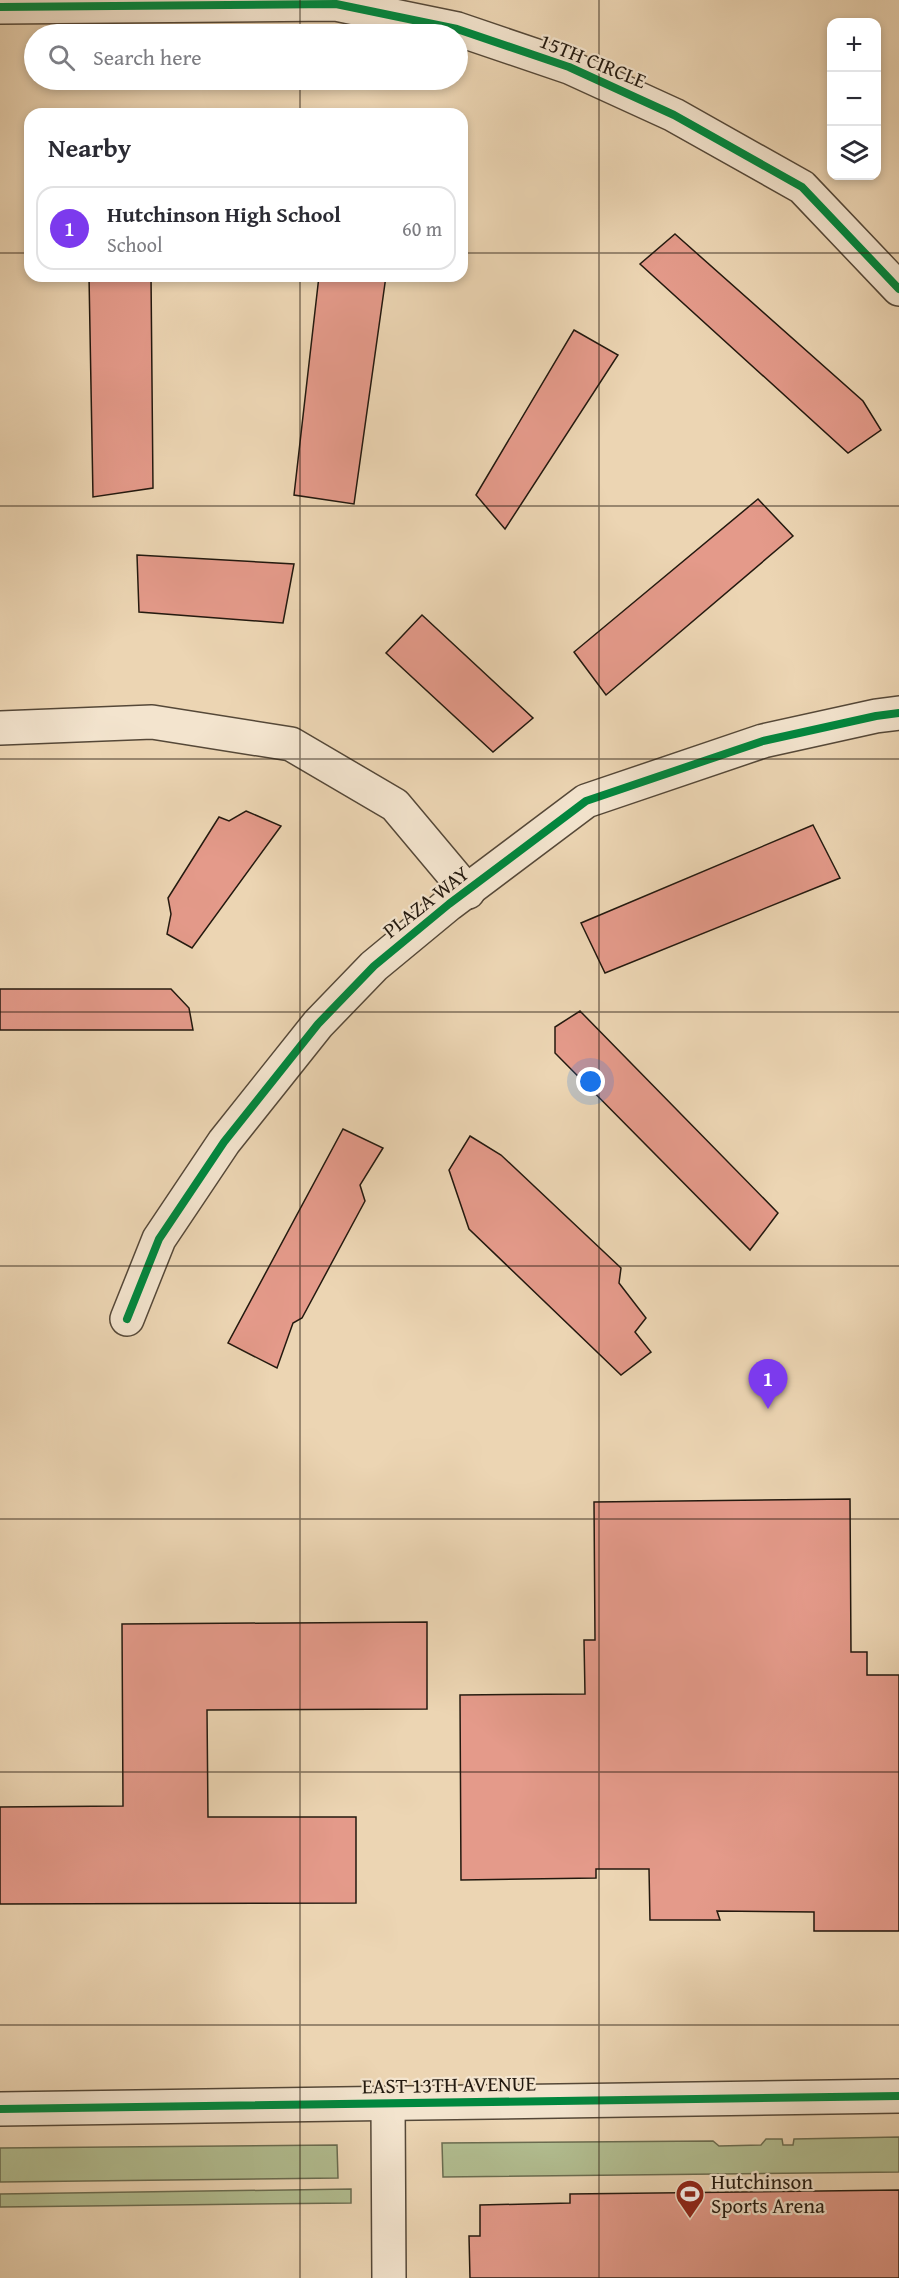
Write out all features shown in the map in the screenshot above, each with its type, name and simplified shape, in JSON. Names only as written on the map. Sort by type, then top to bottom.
[{"type":"street","name":"15TH CIRCLE","points":[[0,7],[336,4],[433,24]]},
{"type":"street","name":"15TH CIRCLE","points":[[468,33],[569,68],[663,110],[802,187],[899,288]]},
{"type":"street","name":"PLAZA WAY","points":[[127,1319],[159,1239],[225,1142],[310,1033],[374,966],[449,904],[468,892],[586,801],[763,741],[899,713]]},
{"type":"street","points":[[0,728],[152,722],[291,744],[395,805],[468,892]]},
{"type":"street","name":"EAST 13TH AVENUE","points":[[0,2109],[899,2096]]},
{"type":"street","points":[[388,2104],[389,2278]]},
{"type":"green space","points":[[899,2137],[899,2172],[443,2177],[442,2143],[713,2141],[719,2146],[761,2145],[766,2139],[782,2139],[783,2145],[793,2145],[794,2139]]},
{"type":"green space","points":[[337,2145],[338,2178],[0,2182],[0,2148]]},
{"type":"green space","points":[[351,2189],[351,2203],[0,2207],[0,2194]]},
{"type":"building","points":[[675,234],[863,401],[881,430],[848,453],[640,264]]},
{"type":"building","points":[[89,282],[151,282],[153,488],[93,497]]},
{"type":"building","points":[[318,282],[385,282],[354,504],[294,495]]},
{"type":"building","points":[[574,330],[618,355],[505,529],[476,495]]},
{"type":"building","points":[[758,499],[793,536],[606,695],[574,652]]},
{"type":"building","points":[[137,555],[294,564],[283,623],[139,612]]},
{"type":"building","points":[[422,615],[533,718],[493,752],[386,653]]},
{"type":"building","points":[[246,811],[281,826],[192,948],[167,934],[171,914],[168,898],[219,817],[229,821]]},
{"type":"building","points":[[813,825],[840,878],[605,973],[581,923]]},
{"type":"building","points":[[0,989],[171,989],[189,1008],[193,1030],[0,1030]]},
{"type":"building","points":[[580,1011],[778,1213],[750,1250],[555,1053],[555,1027]]},
{"type":"building","points":[[343,1129],[383,1148],[360,1185],[365,1201],[302,1318],[293,1323],[277,1368],[228,1343]]},
{"type":"building","points":[[470,1136],[501,1155],[621,1268],[619,1283],[646,1318],[635,1332],[651,1352],[621,1375],[469,1229],[449,1170]]},
{"type":"building","points":[[850,1499],[851,1652],[867,1652],[867,1675],[899,1675],[899,1931],[814,1931],[814,1912],[717,1911],[720,1920],[650,1920],[649,1869],[596,1869],[596,1878],[461,1880],[460,1695],[585,1694],[584,1640],[595,1640],[594,1502]]},
{"type":"building","points":[[427,1622],[427,1709],[207,1710],[208,1817],[356,1817],[356,1903],[0,1904],[0,1807],[123,1806],[122,1624]]},
{"type":"building","name":"Hutchinson Sports Arena","points":[[899,2190],[899,2278],[470,2278],[469,2236],[480,2236],[480,2205],[570,2203],[570,2194]]},
{"type":"cycle path","points":[[0,7],[336,4],[433,24]]},
{"type":"cycle path","points":[[468,33],[569,67],[674,115],[802,187],[899,289]]},
{"type":"cycle path","points":[[127,1319],[159,1239],[224,1142],[318,1024],[374,966],[449,904],[586,801],[763,741],[899,713]]},
{"type":"cycle path","points":[[0,2109],[899,2096]]},
{"type":"place","name":"Hutchinson High School","points":[[768,1409]]},
{"type":"place","name":"Hutchinson Sports Arena","points":[[690,2220]]}]
